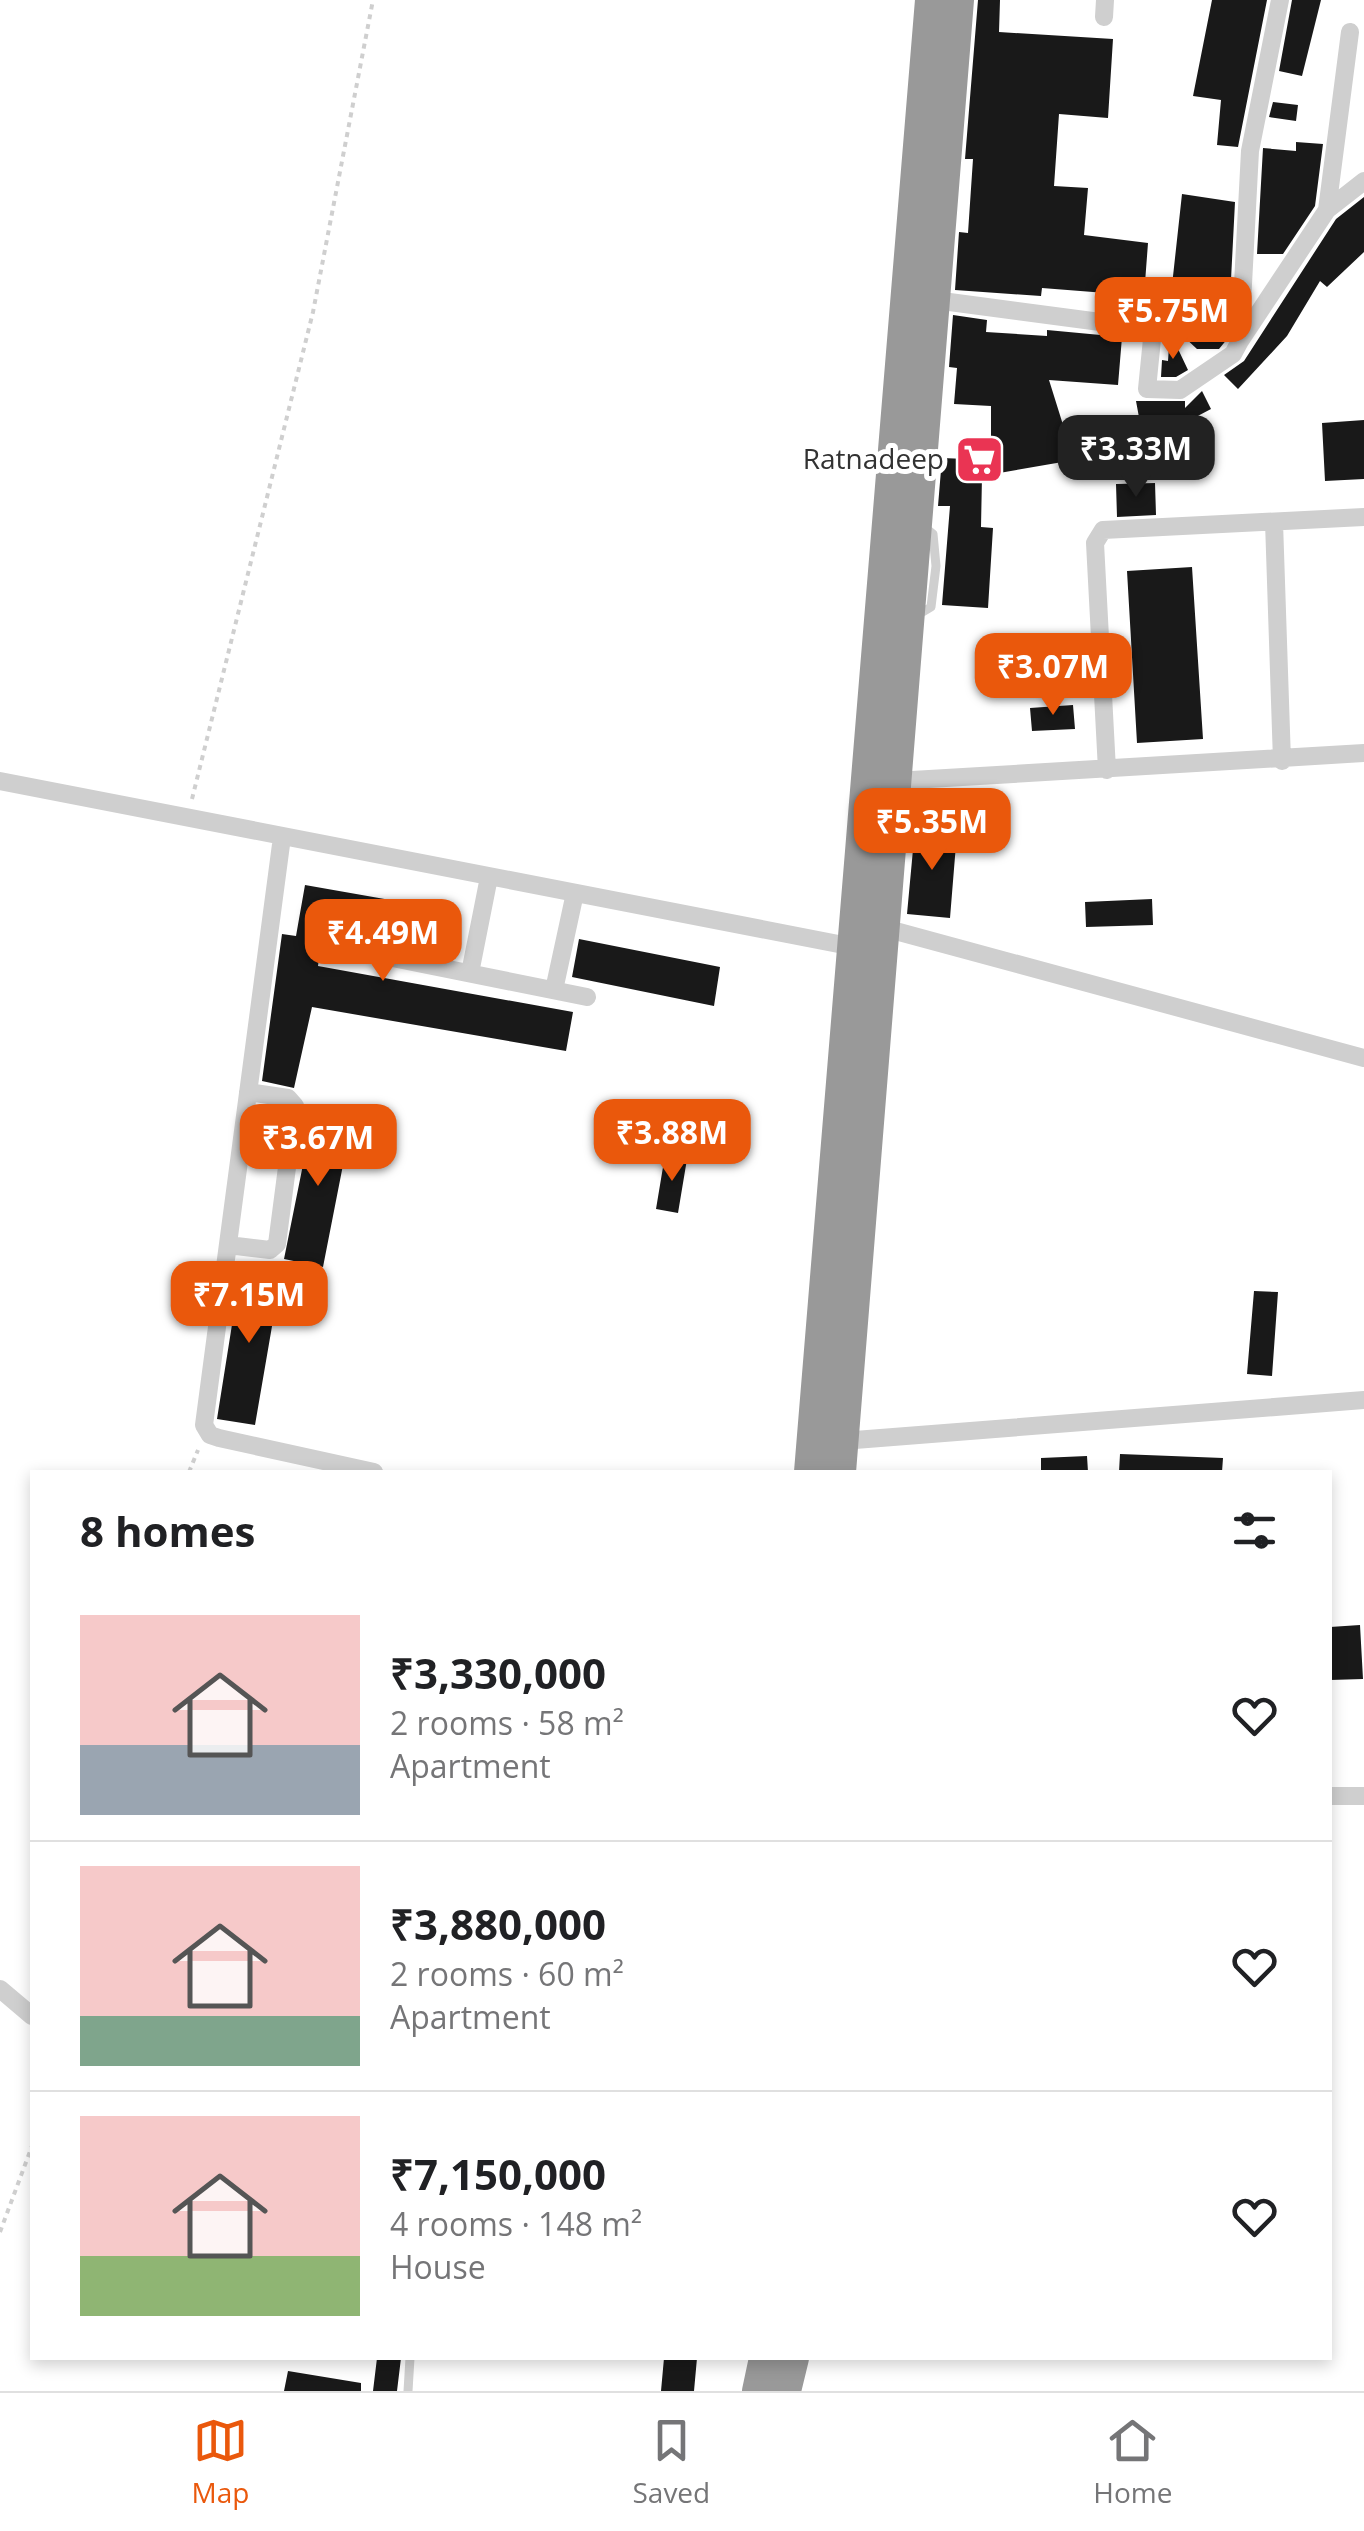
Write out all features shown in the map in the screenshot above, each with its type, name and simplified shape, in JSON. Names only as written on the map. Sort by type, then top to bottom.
[{"type":"highway","points":[[810,1470],[870,937],[895,781],[916,523],[931,0]]},
{"type":"highway","points":[[841,1457],[870,937],[920,298],[958,0]]},
{"type":"highway","points":[[758,2391],[766,2360]]},
{"type":"highway","points":[[785,2391],[793,2360]]},
{"type":"street","points":[[1240,342],[1250,150],[1280,0]]},
{"type":"street","points":[[1328,210],[1350,32]]},
{"type":"street","points":[[920,298],[1154,329],[1146,389],[1180,390],[1233,354],[1328,210],[1364,181]]},
{"type":"street","points":[[1107,770],[1095,543],[1103,530],[1364,517]]},
{"type":"street","points":[[1274,522],[1282,760]]},
{"type":"street","points":[[895,781],[1364,753]]},
{"type":"street","points":[[0,782],[575,893],[870,937],[1364,1058]]},
{"type":"street","points":[[282,837],[204,1417],[210,1435],[365,1470]]},
{"type":"street","points":[[470,974],[489,877]]},
{"type":"street","points":[[554,990],[575,893]]},
{"type":"street","points":[[333,946],[587,997]]},
{"type":"street","points":[[228,1244],[276,1247],[292,1131],[295,1106],[291,1099],[248,1092]]},
{"type":"street","points":[[841,1457],[1364,1400]]},
{"type":"street","points":[[1332,1796],[1364,1796]]},
{"type":"street","points":[[0,1989],[30,2014]]},
{"type":"lane","points":[[408,2391],[410,2360]]},
{"type":"path","points":[[188,818],[314,312],[373,0]]},
{"type":"path","points":[[190,1470],[195,1454],[210,1435]]},
{"type":"path","points":[[0,2232],[30,2151]]},
{"type":"building","points":[[978,0],[1000,0],[999,32],[1113,39],[1108,118],[1059,114],[1054,186],[1088,188],[1084,235],[1148,243],[1144,296],[1042,288],[1041,296],[955,290],[959,232],[968,233],[973,159],[965,159]]},
{"type":"building","points":[[1212,0],[1267,0],[1238,147],[1217,145],[1221,100],[1193,96]]},
{"type":"building","points":[[1292,0],[1321,0],[1302,76],[1279,71]]},
{"type":"building","points":[[1273,102],[1298,105],[1296,121],[1269,117]]},
{"type":"building","points":[[1296,142],[1323,144],[1315,206],[1283,254],[1257,254],[1263,148],[1296,151]]},
{"type":"building","points":[[1182,194],[1235,202],[1228,338],[1219,349],[1197,349],[1168,322]]},
{"type":"building","points":[[1364,197],[1364,252],[1327,287],[1320,281],[1287,336],[1238,389],[1224,375],[1244,361],[1336,219]]},
{"type":"building","points":[[953,315],[987,320],[986,332],[1047,336],[1047,330],[1122,337],[1118,385],[1049,380],[1074,460],[982,476],[981,527],[993,528],[988,608],[942,605],[950,506],[938,506],[942,458],[991,460],[991,406],[954,404],[957,368],[949,367]]},
{"type":"building","points":[[1170,332],[1188,370],[1176,377],[1161,377],[1162,360],[1168,361]]},
{"type":"building","points":[[1202,391],[1211,409],[1173,429],[1174,433],[1143,439],[1136,401],[1185,401],[1185,408]]},
{"type":"building","points":[[1364,420],[1364,479],[1325,481],[1322,423]]},
{"type":"building","points":[[1155,483],[1156,515],[1117,517],[1116,484]]},
{"type":"building","points":[[1192,567],[1203,739],[1137,743],[1127,571]]},
{"type":"building","points":[[1073,705],[1075,729],[1032,731],[1030,708]]},
{"type":"building","points":[[915,828],[957,832],[950,918],[907,914]]},
{"type":"building","points":[[305,885],[447,910],[440,950],[323,928],[318,966],[573,1012],[566,1051],[312,1007],[294,1088],[262,1081],[282,934],[296,936]]},
{"type":"building","points":[[1152,899],[1153,925],[1086,927],[1085,902]]},
{"type":"building","points":[[579,939],[720,967],[714,1006],[572,977]]},
{"type":"building","points":[[314,1110],[352,1119],[323,1267],[284,1259]]},
{"type":"building","points":[[665,1155],[687,1159],[678,1213],[656,1209]]},
{"type":"building","points":[[241,1268],[281,1274],[255,1425],[217,1419]]},
{"type":"building","points":[[1254,1291],[1278,1292],[1272,1376],[1247,1374]]},
{"type":"building","points":[[1120,1454],[1223,1458],[1222,1470],[1119,1470]]},
{"type":"building","points":[[1087,1456],[1088,1470],[1041,1470],[1041,1458]]},
{"type":"building","points":[[1360,1625],[1363,1679],[1332,1680],[1332,1627]]},
{"type":"building","points":[[377,2360],[401,2360],[397,2391],[373,2391]]},
{"type":"building","points":[[664,2360],[697,2360],[694,2391],[661,2391]]},
{"type":"building","points":[[288,2371],[361,2383],[361,2391],[284,2391]]},
{"type":"place","name":"Ratnadeep","points":[[979,459]]}]
